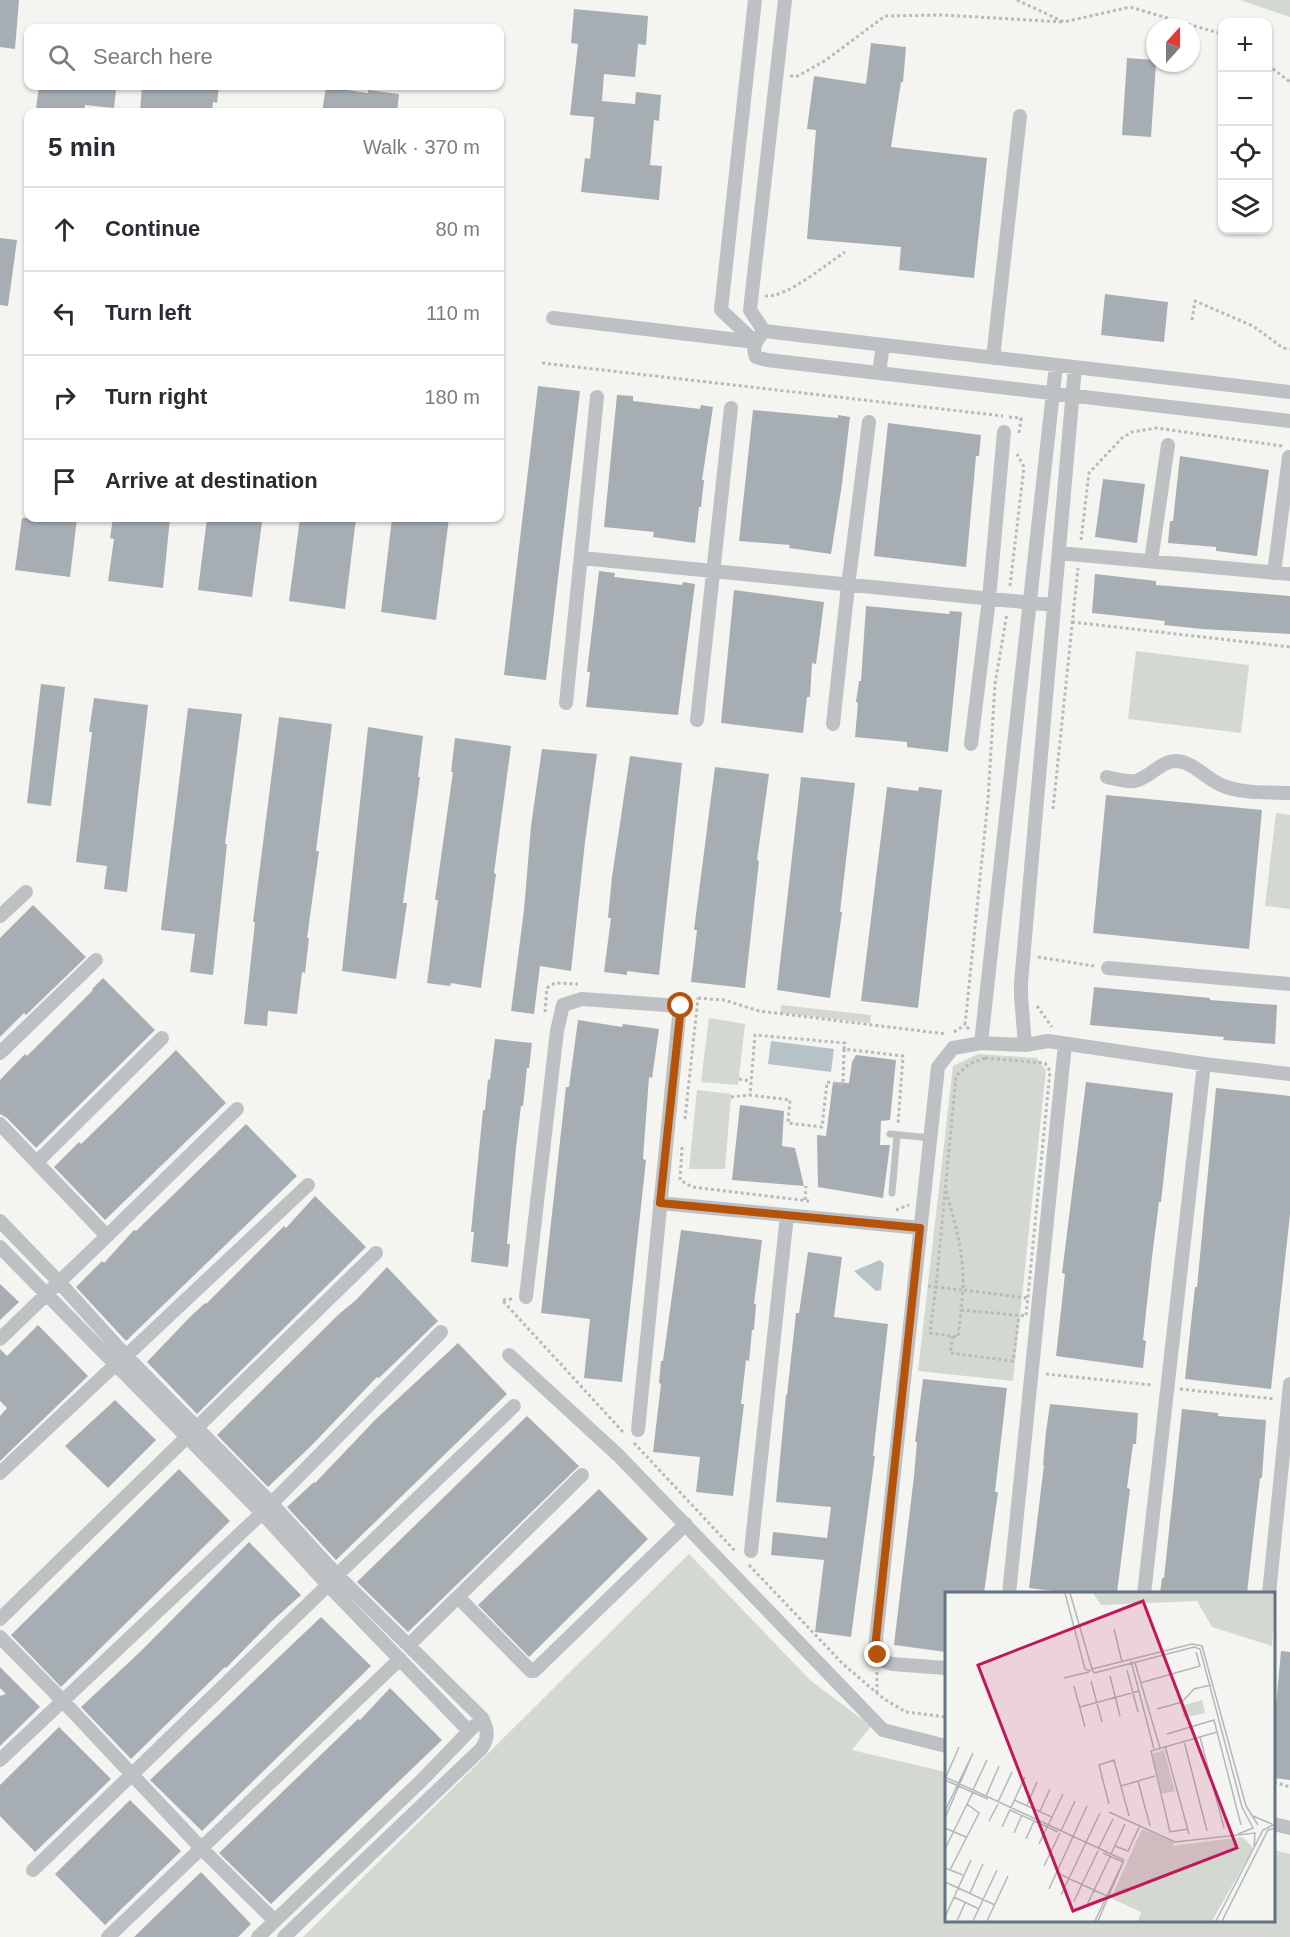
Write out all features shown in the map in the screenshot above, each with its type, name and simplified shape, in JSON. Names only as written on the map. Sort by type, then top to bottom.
[{"type":"street","points":[[755,0],[721,310],[760,337]]},
{"type":"street","points":[[785,0],[750,310],[760,337],[753,351],[756,357],[1290,421]]},
{"type":"street","points":[[993,358],[1020,116]]},
{"type":"street","points":[[553,318],[760,337],[883,345],[1290,392]]},
{"type":"street","points":[[879,373],[883,345]]},
{"type":"street","points":[[981,1043],[1056,365]]},
{"type":"street","points":[[1025,1046],[1021,983],[1075,367]]},
{"type":"street","points":[[566,703],[597,397]]},
{"type":"street","points":[[697,720],[731,408]]},
{"type":"street","points":[[833,724],[869,422]]},
{"type":"street","points":[[971,744],[989,599],[1004,432]]},
{"type":"street","points":[[1151,561],[1168,445]]},
{"type":"street","points":[[1274,573],[1289,457]]},
{"type":"street","points":[[1059,553],[1290,574]]},
{"type":"street","points":[[582,558],[1054,605]]},
{"type":"street","points":[[1107,777],[1137,781],[1166,763],[1176,761],[1185,763],[1222,786],[1239,790],[1290,793]]},
{"type":"street","points":[[0,916],[26,892]]},
{"type":"street","points":[[0,1053],[96,960]]},
{"type":"street","points":[[1108,968],[1290,984]]},
{"type":"street","points":[[526,1297],[557,1031],[563,1005],[582,999],[681,1006],[638,1430]]},
{"type":"street","points":[[37,1162],[162,1038]]},
{"type":"street","points":[[945,1668],[892,1664],[881,1660],[875,1648],[938,1067],[953,1047],[981,1043],[1025,1046],[1048,1041],[1290,1074]]},
{"type":"street","points":[[1009,1592],[1065,1044]]},
{"type":"street","points":[[1144,1592],[1204,1064]]},
{"type":"street","points":[[0,1339],[237,1109]]},
{"type":"street","points":[[0,1124],[107,1236]]},
{"type":"street","points":[[126,1356],[308,1185]]},
{"type":"street","points":[[660,1203],[920,1228]]},
{"type":"street","points":[[751,1551],[788,1215]]},
{"type":"street","points":[[0,1221],[126,1356],[198,1426],[400,1659],[469,1731]]},
{"type":"street","points":[[0,1247],[188,1438],[267,1508]]},
{"type":"street","points":[[0,1619],[376,1253]]},
{"type":"street","points":[[0,1760],[267,1508],[441,1332]]},
{"type":"street","points":[[509,1355],[619,1456],[883,1730],[945,1746]]},
{"type":"street","points":[[0,1473],[115,1365]]},
{"type":"street","points":[[1269,1592],[1290,1384]]},
{"type":"street","points":[[33,1869],[514,1406]]},
{"type":"street","points":[[409,1645],[582,1475]]},
{"type":"street","points":[[458,1597],[533,1671],[686,1524]]},
{"type":"street","points":[[284,1937],[481,1749],[487,1737],[487,1728],[482,1718],[409,1645],[332,1580]]},
{"type":"street","points":[[0,1637],[62,1700],[130,1775],[275,1921]]},
{"type":"street","points":[[108,1937],[400,1659]]},
{"type":"street","points":[[258,1937],[422,1780],[482,1718]]},
{"type":"street","points":[[1275,1824],[1290,1828]]},
{"type":"lane","points":[[892,1193],[894,1135],[931,1138]]},
{"type":"path","points":[[1017,0],[1064,22]]},
{"type":"path","points":[[777,75],[798,76],[826,60],[885,16],[942,15],[1064,22],[1130,7],[1218,33]]},
{"type":"path","points":[[1272,68],[1290,82]]},
{"type":"path","points":[[752,294],[769,297],[789,289],[845,252]]},
{"type":"path","points":[[1192,320],[1196,301],[1253,326],[1283,348],[1290,349]]},
{"type":"path","points":[[1052,818],[1089,473]]},
{"type":"path","points":[[1072,622],[1290,647]]},
{"type":"path","points":[[1038,957],[1108,968]]},
{"type":"path","points":[[685,1120],[698,998],[724,1000],[759,1011],[950,1035]]},
{"type":"path","points":[[1034,1002],[1055,1030]]},
{"type":"path","points":[[731,1097],[750,1095],[790,1100],[788,1123],[822,1127],[827,1082],[843,1084],[845,1043],[755,1035],[750,1095]]},
{"type":"path","points":[[844,1048],[903,1056],[894,1135]]},
{"type":"path","points":[[945,1190],[961,1244],[964,1264],[958,1336],[930,1333],[956,1076],[969,1064],[986,1058],[1045,1064],[1050,1071],[1026,1316],[961,1310]]},
{"type":"path","points":[[739,1079],[751,1081]]},
{"type":"path","points":[[683,1143],[680,1180],[692,1187],[816,1202]]},
{"type":"path","points":[[805,1200],[806,1186]]},
{"type":"path","points":[[895,1210],[910,1205]]},
{"type":"path","points":[[936,1287],[1028,1298]]},
{"type":"path","points":[[526,1297],[502,1300],[843,1664],[884,1699],[906,1712],[945,1717]]},
{"type":"path","points":[[953,1336],[950,1353],[1013,1361],[1019,1316]]},
{"type":"path","points":[[1275,1782],[1290,1787]]},
{"type":"shaded area","points":[[1240,0],[1290,0],[1290,17]]},
{"type":"shaded area","points":[[1136,651],[1249,665],[1241,733],[1128,719]]},
{"type":"shaded area","points":[[1276,813],[1290,815],[1290,909],[1265,906]]},
{"type":"shaded area","points":[[781,1005],[871,1015],[870,1023],[780,1013]]},
{"type":"shaded area","points":[[709,1018],[745,1024],[738,1085],[701,1082]]},
{"type":"shaded area","points":[[771,1041],[834,1049],[831,1072],[768,1064]]},
{"type":"shaded area","points":[[978,1054],[1037,1058],[1046,1070],[1013,1381],[918,1371],[953,1066]]},
{"type":"shaded area","points":[[697,1090],[731,1094],[725,1169],[689,1169]]},
{"type":"shaded area","points":[[880,1260],[884,1264],[881,1290],[876,1291],[854,1271]]},
{"type":"shaded area","points":[[689,1554],[810,1680],[871,1726],[852,1750],[945,1772],[945,1922],[1275,1922],[1275,1850],[1290,1854],[1290,1937],[303,1937]]},
{"type":"building","points":[[0,0],[19,0],[15,49],[0,47]]},
{"type":"building","points":[[574,9],[648,16],[646,45],[638,44],[635,77],[604,74],[602,101],[635,104],[636,92],[661,95],[659,121],[654,120],[650,165],[662,166],[659,200],[581,192],[585,158],[590,159],[594,117],[570,115],[578,44],[571,43]]},
{"type":"building","points":[[871,43],[906,47],[903,82],[901,82],[891,147],[987,158],[974,278],[899,270],[901,247],[807,239],[816,130],[807,129],[814,76],[866,84]]},
{"type":"building","points":[[1127,58],[1146,59],[1146,72],[1155,72],[1151,137],[1122,135]]},
{"type":"building","points":[[38,90],[116,90],[114,108],[85,105],[85,108],[36,108]]},
{"type":"building","points":[[142,90],[219,90],[217,103],[213,102],[212,108],[140,108]]},
{"type":"building","points":[[326,90],[368,93],[368,90],[399,94],[397,108],[323,108]]},
{"type":"building","points":[[0,238],[17,240],[8,306],[0,305]]},
{"type":"building","points":[[1105,294],[1168,302],[1164,342],[1101,335]]},
{"type":"building","points":[[538,386],[580,391],[546,680],[504,675]]},
{"type":"building","points":[[617,395],[633,396],[633,401],[700,409],[701,405],[713,407],[695,543],[653,537],[654,532],[604,527]]},
{"type":"building","points":[[753,410],[838,418],[838,415],[850,417],[831,554],[789,548],[790,545],[739,541]]},
{"type":"building","points":[[888,423],[981,435],[979,456],[976,456],[966,567],[874,556]]},
{"type":"building","points":[[1180,456],[1269,470],[1257,556],[1216,551],[1216,547],[1168,543],[1170,521],[1173,521]]},
{"type":"building","points":[[1103,479],[1145,484],[1137,543],[1095,537]]},
{"type":"building","points":[[22,518],[24,522],[77,522],[70,577],[15,570]]},
{"type":"building","points":[[112,522],[170,522],[163,588],[108,581],[114,539],[110,538]]},
{"type":"building","points":[[206,522],[262,522],[252,597],[198,590]]},
{"type":"building","points":[[299,522],[356,522],[345,609],[289,601]]},
{"type":"building","points":[[392,522],[448,522],[436,620],[381,612]]},
{"type":"building","points":[[599,571],[615,573],[614,577],[682,585],[683,582],[695,584],[678,715],[586,707],[590,672],[587,672]]},
{"type":"building","points":[[1095,574],[1156,581],[1156,585],[1290,596],[1290,634],[1164,625],[1165,621],[1092,613]]},
{"type":"building","points":[[734,590],[824,602],[816,664],[812,663],[810,697],[807,697],[803,733],[721,723]]},
{"type":"building","points":[[866,606],[949,614],[950,611],[962,612],[948,752],[907,747],[907,742],[855,737],[858,703],[856,702],[859,681],[861,681]]},
{"type":"building","points":[[41,684],[65,687],[51,806],[27,803]]},
{"type":"building","points":[[94,698],[148,705],[127,892],[104,889],[107,866],[76,862]]},
{"type":"building","points":[[188,708],[242,714],[225,844],[227,844],[213,975],[190,972],[195,934],[161,930]]},
{"type":"building","points":[[279,717],[332,724],[316,851],[319,851],[307,938],[309,938],[305,973],[302,972],[297,1014],[268,1011],[267,1026],[244,1024],[255,922],[253,922]]},
{"type":"building","points":[[368,727],[423,736],[418,777],[420,777],[403,903],[407,903],[396,979],[342,971]]},
{"type":"building","points":[[455,738],[511,746],[481,988],[451,983],[450,986],[427,983],[438,900],[435,900],[453,772],[451,772]]},
{"type":"building","points":[[542,749],[597,754],[571,971],[540,966],[534,1014],[511,1011],[524,910],[531,826]]},
{"type":"building","points":[[630,756],[682,763],[659,975],[627,971],[627,975],[604,972],[611,918],[608,918],[612,877]]},
{"type":"building","points":[[715,767],[769,774],[757,860],[759,861],[745,988],[691,982],[697,930],[694,930]]},
{"type":"building","points":[[801,777],[855,783],[840,912],[842,912],[830,998],[777,990]]},
{"type":"building","points":[[887,787],[918,791],[919,787],[942,790],[918,1008],[861,1001]]},
{"type":"building","points":[[1106,795],[1262,810],[1249,949],[1093,933]]},
{"type":"building","points":[[33,905],[86,957],[0,1037],[0,938]]},
{"type":"building","points":[[103,978],[155,1030],[36,1148],[7,1118],[0,1114],[0,1080],[25,1054],[27,1056]]},
{"type":"building","points":[[1094,987],[1277,1005],[1275,1044],[1090,1025]]},
{"type":"building","points":[[578,1020],[622,1027],[623,1024],[659,1029],[652,1078],[649,1077],[643,1159],[646,1160],[622,1382],[584,1378],[590,1319],[541,1313],[566,1087],[569,1087]]},
{"type":"building","points":[[495,1039],[532,1043],[516,1148],[507,1244],[510,1244],[508,1267],[471,1262],[474,1232],[471,1232],[483,1110],[485,1110]]},
{"type":"building","points":[[176,1050],[226,1103],[105,1220],[54,1167],[79,1142],[81,1144]]},
{"type":"building","points":[[856,1055],[896,1060],[890,1120],[881,1121],[880,1145],[890,1145],[883,1198],[818,1187],[817,1135],[826,1136],[833,1082],[849,1083],[852,1062]]},
{"type":"building","points":[[1086,1082],[1173,1093],[1161,1202],[1159,1202],[1152,1257],[1143,1340],[1146,1341],[1143,1368],[1056,1356],[1065,1274],[1062,1273]]},
{"type":"building","points":[[1216,1088],[1290,1096],[1290,1214],[1271,1389],[1185,1379],[1195,1287],[1197,1287]]},
{"type":"building","points":[[740,1105],[784,1111],[782,1146],[795,1148],[804,1186],[732,1180]]},
{"type":"building","points":[[246,1124],[297,1176],[126,1341],[76,1287],[102,1261],[104,1263],[134,1230],[136,1231]]},
{"type":"building","points":[[315,1196],[366,1247],[197,1414],[147,1362],[284,1226],[286,1228]]},
{"type":"building","points":[[681,1230],[762,1240],[754,1304],[756,1304],[754,1330],[752,1330],[749,1361],[746,1360],[741,1404],[744,1404],[733,1496],[696,1492],[700,1457],[653,1452],[661,1384],[659,1383],[661,1361],[663,1361]]},
{"type":"building","points":[[808,1252],[842,1257],[834,1317],[888,1324],[873,1456],[875,1456],[851,1637],[815,1632],[824,1560],[771,1555],[773,1532],[827,1538],[831,1507],[776,1502],[796,1313],[799,1313]]},
{"type":"building","points":[[387,1267],[438,1321],[379,1378],[377,1377],[268,1487],[217,1435]]},
{"type":"building","points":[[0,1284],[19,1302],[0,1320]]},
{"type":"building","points":[[38,1325],[88,1376],[0,1461],[0,1416],[7,1408],[0,1401],[0,1349],[7,1356]]},
{"type":"building","points":[[458,1343],[507,1394],[336,1560],[287,1507],[315,1483],[376,1419]]},
{"type":"building","points":[[923,1379],[1007,1388],[995,1492],[998,1492],[984,1592],[945,1592],[945,1652],[894,1645],[914,1476],[917,1442],[915,1442]]},
{"type":"building","points":[[115,1400],[156,1440],[108,1488],[65,1446]]},
{"type":"building","points":[[1050,1404],[1138,1413],[1136,1444],[1133,1444],[1127,1488],[1130,1489],[1117,1592],[1062,1592],[1029,1588]]},
{"type":"building","points":[[1182,1409],[1218,1413],[1218,1416],[1266,1420],[1262,1478],[1260,1478],[1247,1592],[1160,1592],[1162,1578],[1164,1578]]},
{"type":"building","points":[[527,1416],[579,1466],[408,1632],[357,1582]]},
{"type":"building","points":[[179,1469],[230,1521],[61,1687],[11,1635]]},
{"type":"building","points":[[599,1489],[648,1539],[529,1657],[478,1605]]},
{"type":"building","points":[[249,1542],[301,1595],[131,1759],[81,1707],[140,1652]]},
{"type":"building","points":[[321,1617],[371,1666],[202,1831],[150,1780]]},
{"type":"building","points":[[1281,1651],[1290,1652],[1290,1780],[1275,1778],[1275,1716]]},
{"type":"building","points":[[0,1667],[40,1707],[0,1746],[0,1696],[6,1694],[0,1688]]},
{"type":"building","points":[[390,1688],[442,1740],[271,1904],[219,1853],[358,1719],[360,1720]]},
{"type":"building","points":[[59,1727],[111,1779],[35,1852],[0,1816],[0,1785]]},
{"type":"building","points":[[130,1800],[181,1851],[105,1925],[55,1874]]},
{"type":"building","points":[[201,1872],[251,1924],[238,1937],[134,1937]]},
{"type":"route","points":[[681,1006],[660,1203],[920,1228],[875,1648],[878,1655]]}]
